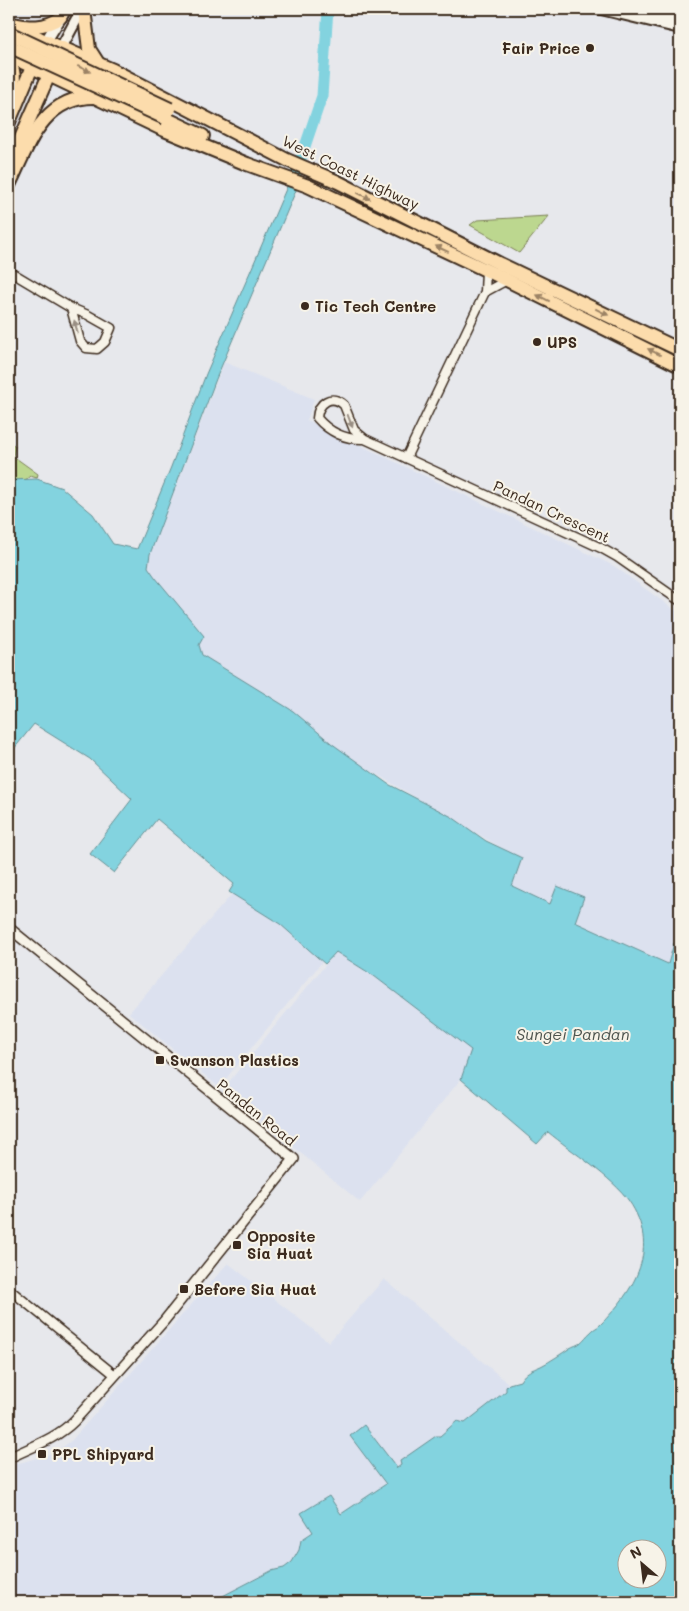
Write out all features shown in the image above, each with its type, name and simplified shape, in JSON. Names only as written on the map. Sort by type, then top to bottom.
[{"type":"highway","points":[[83,9],[89,49],[99,64]]},
{"type":"highway","points":[[9,26],[168,114],[256,160],[274,172]]},
{"type":"highway","points":[[9,122],[32,67],[46,41]]},
{"type":"highway","name":"West Coast Highway","points":[[46,41],[99,64],[500,264],[680,350]]},
{"type":"highway","points":[[9,46],[168,114],[272,156],[285,158]]},
{"type":"highway","points":[[9,165],[61,48]]},
{"type":"highway","points":[[9,59],[14,77],[9,102]]},
{"type":"highway","name":"West Coast Highway","points":[[32,67],[162,129],[247,164],[274,172],[308,186],[507,280],[680,366]]},
{"type":"highway","points":[[9,185],[34,134],[51,112],[67,101],[96,97]]},
{"type":"highway","points":[[627,339],[632,335],[632,327]]},
{"type":"main road","points":[[61,48],[83,9]]},
{"type":"main road","points":[[601,9],[625,12],[680,28]]},
{"type":"main road","points":[[639,9],[674,14]]},
{"type":"main road","points":[[9,26],[28,27],[46,25],[53,23],[64,13]]},
{"type":"main road","points":[[46,41],[64,13]]},
{"type":"main road","name":"West Coast Highway","points":[[9,26],[46,41]]},
{"type":"main road","name":"West Coast Highway","points":[[9,59],[32,67]]},
{"type":"street","points":[[406,458],[485,292],[486,270]]},
{"type":"street","points":[[9,271],[71,308],[111,328],[105,342],[97,349],[86,348],[80,340],[71,308]]},
{"type":"street","points":[[485,292],[507,280]]},
{"type":"street","name":"Pandan Crescent","points":[[365,439],[351,439],[325,427],[317,418],[317,410],[326,400],[331,399],[341,402],[354,430],[365,439],[600,548],[680,601]]},
{"type":"street","name":"Pandan Road","points":[[9,928],[294,1159],[164,1322],[64,1430],[9,1458]]},
{"type":"street","points":[[9,1289],[115,1375]]},
{"type":"shaded area","points":[[224,362],[314,399],[307,420],[614,566],[680,614],[680,944],[674,943],[669,964],[575,922],[583,897],[550,904],[512,886],[521,858],[342,754],[202,655],[199,645],[148,567],[150,554]]},
{"type":"shaded area","points":[[232,894],[280,924],[322,962],[219,1087],[129,1013]]},
{"type":"shaded area","points":[[336,952],[374,976],[472,1050],[461,1079],[360,1202],[223,1089]]},
{"type":"shaded area","points":[[228,1263],[329,1342],[384,1279],[509,1384],[506,1387],[507,1391],[465,1423],[457,1422],[440,1436],[436,1436],[397,1468],[364,1425],[350,1436],[386,1484],[341,1514],[329,1496],[301,1513],[313,1532],[301,1540],[299,1550],[292,1562],[284,1568],[271,1571],[211,1602],[9,1602],[9,1466],[54,1453],[71,1441]]},
{"type":"green space","points":[[549,216],[519,253],[470,225],[477,220]]},
{"type":"green space","points":[[9,441],[15,446],[13,456],[38,474],[37,478],[30,476],[22,483],[9,480]]},
{"type":"water","name":"Sungei Pandan","points":[[289,182],[297,188],[216,379],[150,554],[148,567],[204,636],[199,645],[202,655],[293,711],[331,743],[388,784],[452,817],[486,841],[522,858],[512,886],[550,904],[557,886],[584,897],[575,922],[668,964],[674,943],[680,944],[680,1602],[211,1602],[271,1571],[284,1568],[292,1562],[299,1550],[301,1540],[313,1532],[301,1513],[329,1496],[341,1514],[386,1484],[350,1436],[364,1425],[397,1468],[401,1465],[400,1461],[436,1436],[440,1436],[457,1421],[465,1423],[506,1391],[506,1387],[509,1384],[520,1381],[529,1371],[545,1364],[581,1342],[613,1312],[633,1283],[640,1268],[643,1252],[643,1235],[638,1218],[629,1201],[613,1183],[548,1132],[537,1144],[461,1079],[471,1050],[374,976],[336,952],[325,964],[280,924],[229,892],[234,884],[157,819],[114,873],[90,854],[132,799],[90,759],[34,724],[9,755],[9,708],[12,704],[9,700],[9,480],[37,479],[62,488],[93,514],[113,544],[137,549],[171,467],[206,374]]},
{"type":"waterway","points":[[292,185],[322,96],[328,9]]},
{"type":"place","name":"Fair Price","points":[[590,48]]},
{"type":"place","name":"Tic Tech Centre","points":[[305,306]]},
{"type":"place","name":"UPS","points":[[537,342]]},
{"type":"place","name":"Swanson Plastics","points":[[160,1060]]},
{"type":"place","name":"Opposite Sia Huat","points":[[237,1245]]},
{"type":"place","name":"Before Sia Huat","points":[[184,1289]]},
{"type":"place","name":"PPL Shipyard","points":[[42,1454]]}]
